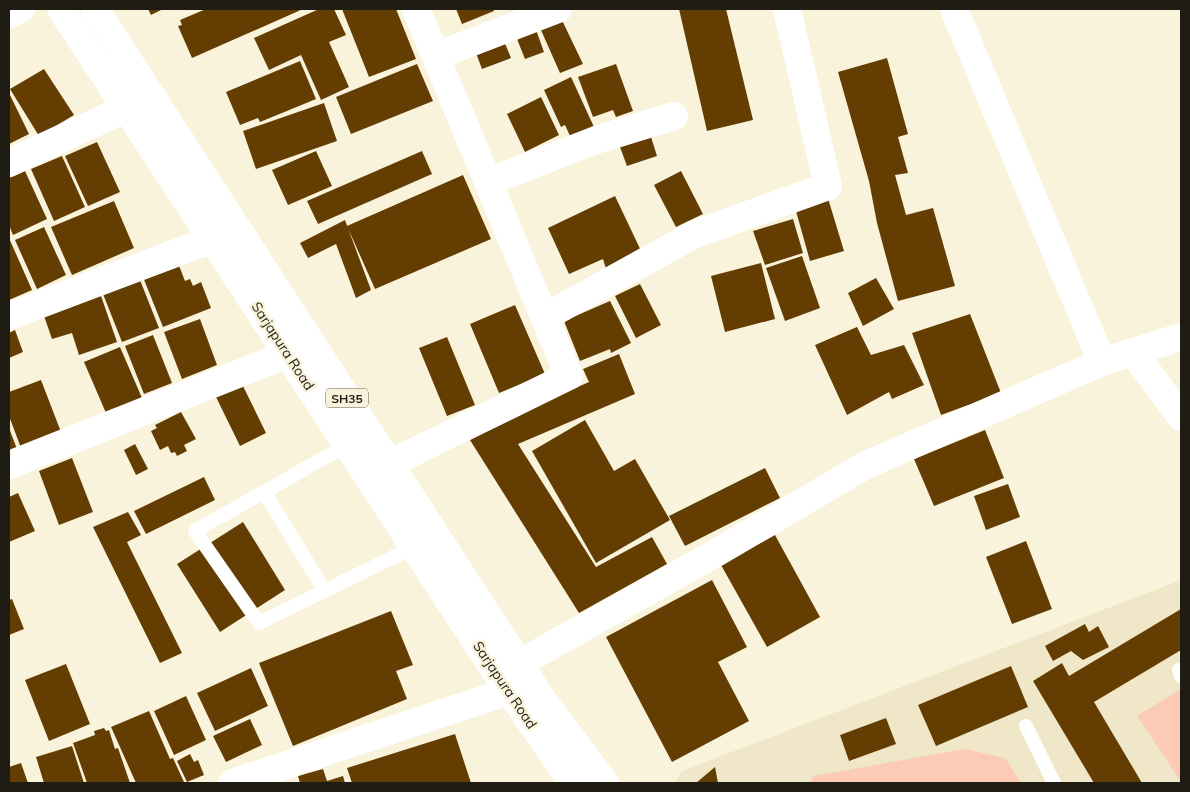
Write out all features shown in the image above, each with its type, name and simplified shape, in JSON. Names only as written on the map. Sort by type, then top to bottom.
[{"type":"street","points":[[9,14],[21,9]]},
{"type":"street","name":"Sarjapura Road","points":[[61,9],[127,108],[197,191],[213,239],[288,354],[345,426],[390,464],[509,677],[573,783]]},
{"type":"street","name":"Sarjapura Road","points":[[95,9],[197,191],[345,426],[414,547],[509,677],[605,783]]},
{"type":"street","points":[[390,464],[570,376],[416,9]]},
{"type":"street","points":[[436,56],[558,9]]},
{"type":"street","points":[[545,317],[693,235],[828,186],[786,9]]},
{"type":"street","points":[[954,9],[1102,362]]},
{"type":"street","points":[[9,163],[127,108]]},
{"type":"street","points":[[488,182],[596,140],[674,116]]},
{"type":"street","points":[[9,316],[213,239]]},
{"type":"street","points":[[232,783],[509,677],[866,465],[1102,362],[1181,337]]},
{"type":"street","points":[[1133,352],[1181,417]]},
{"type":"street","points":[[9,465],[288,354]]},
{"type":"lane","points":[[345,426],[264,492],[195,531],[259,623],[414,547]]},
{"type":"lane","points":[[264,492],[325,591]]},
{"type":"lane","points":[[1026,726],[1054,783]]},
{"type":"shaded area","points":[[1181,580],[1181,783],[675,783],[682,771]]},
{"type":"shaded area","points":[[1181,689],[1181,782],[1137,716]]},
{"type":"shaded area","points":[[965,749],[1005,758],[1021,783],[810,783],[813,776]]},
{"type":"building","points":[[148,9],[163,9],[151,15]]},
{"type":"building","points":[[206,9],[303,9],[192,58],[178,26],[182,25],[180,20]]},
{"type":"building","points":[[319,9],[334,9],[346,35],[329,42],[349,87],[321,100],[301,55],[269,70],[254,38]]},
{"type":"building","points":[[342,9],[396,9],[416,59],[369,77]]},
{"type":"building","points":[[456,9],[493,9],[494,11],[462,24]]},
{"type":"building","points":[[679,9],[726,9],[753,120],[707,131]]},
{"type":"building","points":[[559,14],[583,64],[560,73],[537,21]]},
{"type":"building","points":[[535,27],[544,52],[525,59],[515,34]]},
{"type":"building","points":[[501,34],[511,58],[482,69],[473,45]]},
{"type":"building","points":[[887,58],[908,134],[898,137],[908,173],[895,175],[906,215],[933,208],[955,286],[898,301],[877,223],[869,181],[838,72]]},
{"type":"building","points":[[300,61],[316,99],[260,122],[258,118],[240,125],[226,92]]},
{"type":"building","points":[[417,64],[433,101],[351,134],[336,97]]},
{"type":"building","points":[[616,64],[633,111],[616,117],[613,110],[593,117],[578,77]]},
{"type":"building","points":[[44,69],[74,115],[39,136],[10,89]]},
{"type":"building","points":[[571,77],[594,127],[571,138],[565,125],[561,127],[544,90]]},
{"type":"building","points":[[9,93],[29,134],[9,144]]},
{"type":"building","points":[[541,97],[559,135],[525,152],[507,114]]},
{"type":"building","points":[[324,103],[337,141],[256,169],[243,131]]},
{"type":"building","points":[[651,137],[657,156],[627,166],[620,147]]},
{"type":"building","points":[[97,142],[120,192],[88,206],[65,156]]},
{"type":"building","points":[[316,151],[332,186],[288,205],[272,170]]},
{"type":"building","points":[[422,151],[432,174],[318,224],[307,201]]},
{"type":"building","points":[[62,156],[85,207],[54,221],[31,169]]},
{"type":"building","points":[[25,171],[47,219],[13,235],[9,225],[9,178]]},
{"type":"building","points":[[681,171],[703,214],[676,227],[654,185]]},
{"type":"building","points":[[463,175],[491,239],[375,289],[347,226]]},
{"type":"building","points":[[827,195],[844,251],[810,261],[794,204]]},
{"type":"building","points":[[615,196],[643,255],[607,272],[603,259],[569,274],[548,228]]},
{"type":"building","points":[[114,201],[134,248],[72,275],[51,227]]},
{"type":"building","points":[[793,219],[803,253],[765,265],[753,231]]},
{"type":"building","points":[[345,220],[371,290],[356,298],[336,244],[308,258],[300,243]]},
{"type":"building","points":[[44,227],[66,275],[37,289],[15,240]]},
{"type":"building","points":[[9,238],[32,290],[9,300]]},
{"type":"building","points":[[802,256],[820,308],[785,321],[766,268]]},
{"type":"building","points":[[178,263],[185,281],[190,279],[193,286],[201,282],[211,308],[163,327],[143,277]]},
{"type":"building","points":[[761,263],[775,319],[725,332],[711,276]]},
{"type":"building","points":[[138,275],[159,328],[122,342],[101,289]]},
{"type":"building","points":[[876,278],[894,309],[863,326],[848,293]]},
{"type":"building","points":[[640,284],[661,325],[636,338],[615,296]]},
{"type":"building","points":[[100,293],[117,342],[79,355],[72,333],[52,339],[43,313]]},
{"type":"building","points":[[610,301],[631,343],[611,353],[610,349],[580,361],[564,321]]},
{"type":"building","points":[[515,305],[545,374],[499,393],[470,324]]},
{"type":"building","points":[[970,314],[1001,393],[941,415],[912,333]]},
{"type":"building","points":[[200,319],[217,365],[182,379],[164,332]]},
{"type":"building","points":[[857,327],[871,355],[904,345],[924,385],[892,399],[889,392],[847,415],[815,345]]},
{"type":"building","points":[[15,330],[23,352],[9,358],[9,333]]},
{"type":"building","points":[[153,335],[172,383],[144,394],[125,346]]},
{"type":"building","points":[[447,337],[475,405],[447,416],[419,348]]},
{"type":"building","points":[[120,347],[142,398],[106,413],[84,362]]},
{"type":"building","points":[[619,354],[635,394],[518,444],[596,567],[652,537],[667,564],[579,613],[470,440],[503,420],[589,382],[583,369]]},
{"type":"building","points":[[41,380],[61,432],[21,448],[9,416],[9,392]]},
{"type":"building","points":[[242,384],[266,433],[240,446],[216,397]]},
{"type":"building","points":[[181,412],[196,439],[184,445],[187,451],[177,456],[175,452],[171,453],[168,446],[160,450],[151,431],[157,428],[155,425]]},
{"type":"building","points":[[585,420],[614,471],[635,459],[670,520],[596,563],[532,451]]},
{"type":"building","points":[[9,428],[17,449],[9,451]]},
{"type":"building","points":[[985,430],[1004,478],[934,506],[914,459]]},
{"type":"building","points":[[135,444],[148,469],[136,475],[124,450]]},
{"type":"building","points":[[72,458],[93,512],[59,525],[39,471]]},
{"type":"building","points":[[765,468],[780,498],[685,546],[669,516]]},
{"type":"building","points":[[204,477],[215,500],[146,534],[134,511]]},
{"type":"building","points":[[1008,484],[1020,517],[986,530],[974,496]]},
{"type":"building","points":[[18,493],[35,531],[9,542],[9,497]]},
{"type":"building","points":[[128,512],[141,535],[127,542],[182,653],[160,663],[93,527]]},
{"type":"building","points":[[243,522],[285,590],[220,632],[177,564]]},
{"type":"building","points":[[775,535],[820,617],[767,647],[721,565]]},
{"type":"building","points":[[1026,541],[1052,609],[1012,624],[986,557]]},
{"type":"building","points":[[712,580],[747,647],[718,662],[749,721],[672,762],[606,637]]},
{"type":"building","points":[[12,599],[24,629],[9,635],[9,600]]},
{"type":"building","points":[[1181,609],[1181,650],[1094,702],[1142,783],[1094,783],[1033,681],[1062,663],[1069,676]]},
{"type":"building","points":[[391,611],[413,665],[396,671],[407,699],[293,746],[259,663]]},
{"type":"building","points":[[1085,624],[1089,632],[1098,626],[1109,647],[1083,660],[1071,651],[1053,661],[1045,646]]},
{"type":"building","points":[[66,664],[90,724],[49,741],[25,680]]},
{"type":"building","points":[[1011,666],[1028,707],[936,746],[918,705]]},
{"type":"building","points":[[251,668],[268,706],[215,731],[197,693]]},
{"type":"building","points":[[186,696],[206,740],[174,755],[154,711]]},
{"type":"building","points":[[149,711],[170,759],[173,758],[184,782],[136,783],[111,727]]},
{"type":"building","points":[[886,718],[896,744],[849,761],[840,735]]},
{"type":"building","points":[[250,719],[262,745],[226,762],[213,736]]},
{"type":"building","points":[[104,728],[106,731],[109,730],[115,749],[118,748],[130,783],[87,783],[73,743],[95,735],[94,731]]},
{"type":"building","points":[[455,734],[471,783],[352,783],[347,768]]},
{"type":"building","points":[[72,746],[84,783],[44,783],[36,757]]},
{"type":"building","points":[[190,754],[194,762],[198,760],[204,775],[187,782],[177,761]]},
{"type":"building","points":[[21,763],[28,783],[9,783],[9,767]]},
{"type":"building","points":[[715,767],[718,783],[696,783]]},
{"type":"building","points":[[323,769],[327,781],[343,776],[345,783],[300,783],[298,776]]}]
